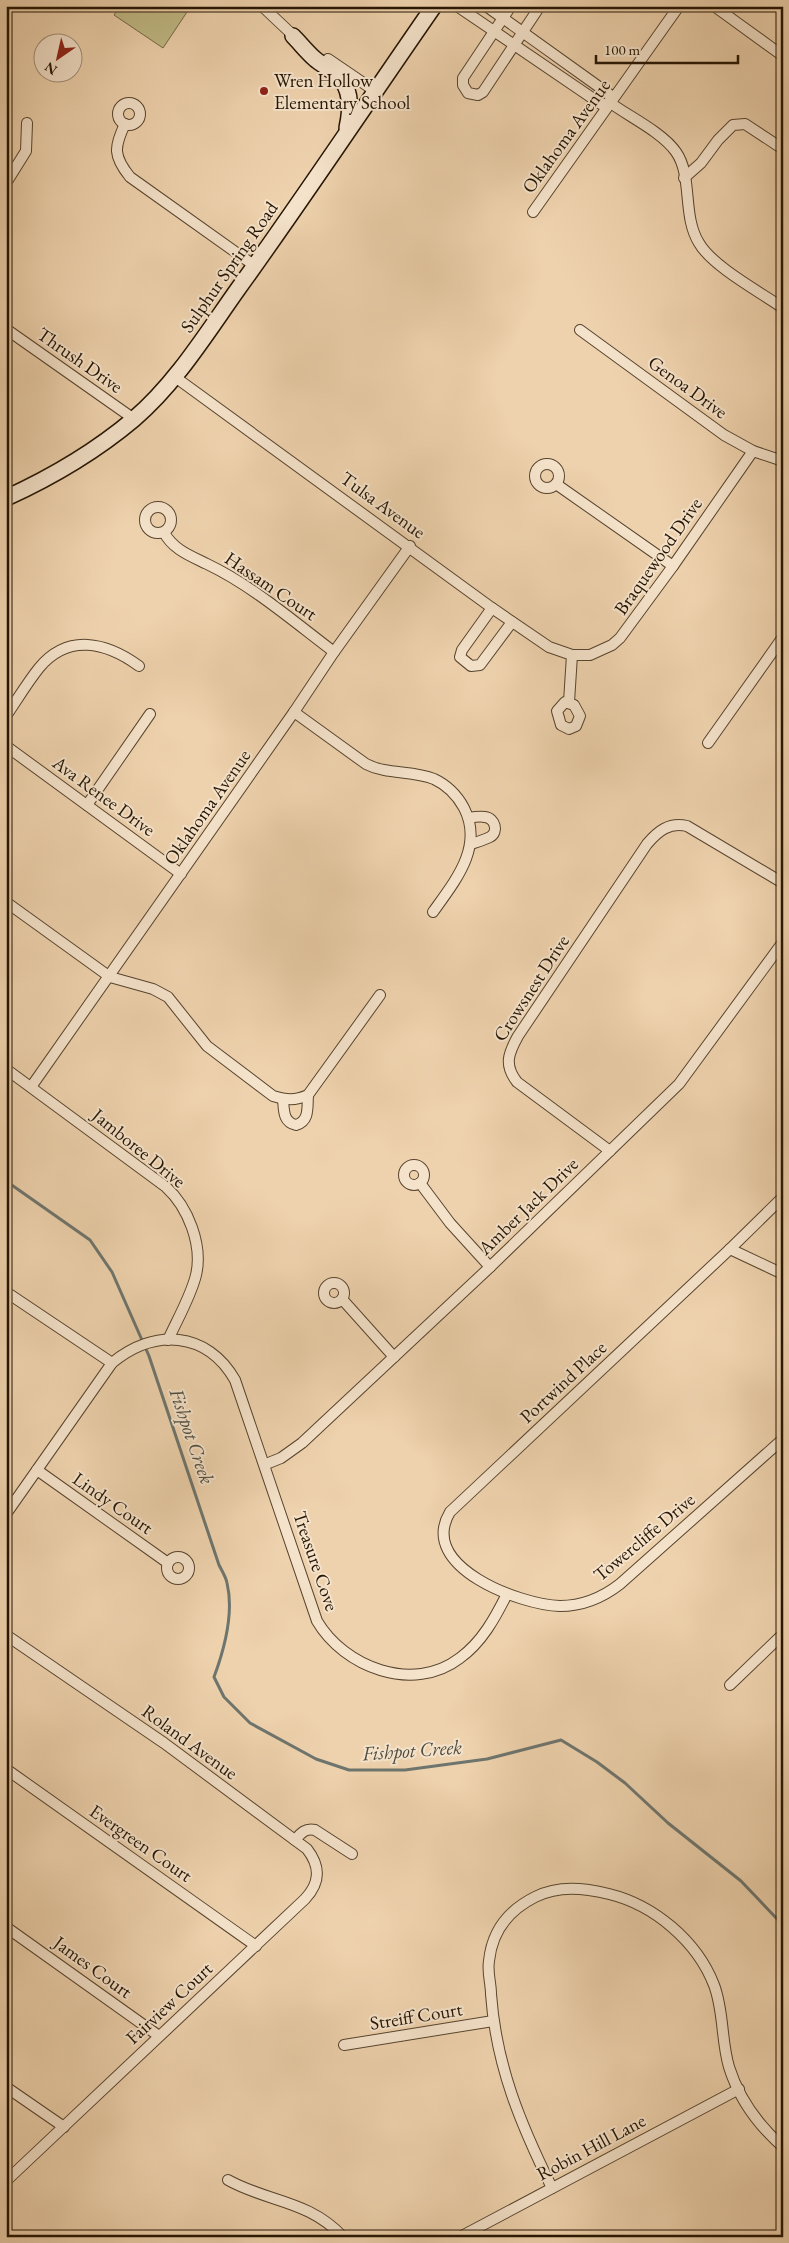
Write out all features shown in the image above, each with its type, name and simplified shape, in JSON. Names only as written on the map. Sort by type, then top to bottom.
[{"type":"main road","name":"Sulphur Spring Road","points":[[6,498],[40,482],[80,458],[134,419],[175,377],[256,266],[434,6]]},
{"type":"main road","points":[[293,36],[316,59],[338,76],[347,89],[350,114],[347,132]]},
{"type":"street","points":[[262,6],[293,36],[375,91]]},
{"type":"street","points":[[457,6],[601,104],[612,104],[669,144],[681,162],[689,218],[702,248],[713,260],[783,308]]},
{"type":"street","points":[[486,6],[609,94],[612,104]]},
{"type":"street","points":[[511,6],[463,78],[462,85],[468,93],[478,95],[483,92],[540,6]]},
{"type":"street","name":"Oklahoma Avenue","points":[[533,212],[612,104],[679,6]]},
{"type":"street","points":[[714,6],[783,56]]},
{"type":"street","points":[[6,183],[26,151],[27,123]]},
{"type":"street","points":[[125,124],[116,142],[119,161],[130,177],[256,266]]},
{"type":"street","points":[[684,178],[701,163],[718,140],[733,125],[745,124],[783,149]]},
{"type":"street","name":"Thrush Drive","points":[[6,329],[134,419]]},
{"type":"street","name":"Genoa Drive","points":[[580,330],[724,435],[753,451],[783,461]]},
{"type":"street","name":"Tulsa Avenue","points":[[175,377],[410,546],[492,608],[549,647],[572,655]]},
{"type":"street","name":"Braquewood Drive","points":[[572,655],[590,655],[612,645],[620,638],[753,451]]},
{"type":"street","points":[[556,484],[673,566]]},
{"type":"street","name":"Hassam Court","points":[[164,532],[169,541],[185,553],[232,576],[334,652]]},
{"type":"street","name":"Oklahoma Avenue","points":[[31,1087],[110,977],[334,652],[410,546]]},
{"type":"street","points":[[492,608],[462,650],[460,657],[471,666],[480,665],[512,622]]},
{"type":"street","points":[[708,744],[783,637]]},
{"type":"street","points":[[6,716],[39,668],[62,650],[86,644],[100,646],[118,652],[139,666]]},
{"type":"street","points":[[569,702],[572,655]]},
{"type":"street","points":[[294,712],[375,769],[416,774],[434,779],[449,788],[460,799],[469,818],[471,844],[466,862],[433,912]]},
{"type":"street","points":[[87,805],[150,714]]},
{"type":"street","name":"Ava Renee Drive","points":[[6,746],[181,874]]},
{"type":"street","points":[[469,818],[487,817],[492,820],[495,827],[493,834],[489,838],[471,844]]},
{"type":"street","name":"Crowsnest Drive","points":[[610,1151],[517,1082],[508,1067],[507,1060],[518,1036],[647,844],[660,830],[679,824],[696,830],[783,883]]},
{"type":"street","points":[[6,902],[110,977],[153,990],[168,997],[207,1046],[273,1096],[291,1100],[308,1095]]},
{"type":"street","name":"Amber Jack Drive","points":[[266,1464],[281,1458],[302,1443],[490,1267],[688,1074],[783,942]]},
{"type":"street","points":[[283,1099],[285,1118],[296,1125],[304,1121],[308,1095],[380,995]]},
{"type":"street","name":"Jamboree Drive","points":[[6,1069],[166,1187],[173,1193],[185,1212],[192,1227],[195,1240],[196,1275],[168,1340]]},
{"type":"street","points":[[420,1183],[450,1223],[490,1267]]},
{"type":"street","name":"Portwind Place","points":[[507,1594],[478,1581],[461,1567],[450,1551],[444,1531],[450,1512],[783,1197]]},
{"type":"street","points":[[730,1249],[783,1274]]},
{"type":"street","points":[[6,1292],[112,1363]]},
{"type":"street","points":[[342,1299],[394,1357]]},
{"type":"street","name":"Treasure Cove","points":[[6,1514],[112,1363],[122,1355],[157,1341],[183,1339],[204,1348],[222,1361],[235,1380],[266,1464],[317,1621],[324,1633],[338,1646],[359,1662],[392,1673],[424,1673],[440,1669],[458,1659],[478,1640],[495,1617],[507,1594]]},
{"type":"street","name":"Towercliffe Drive","points":[[507,1594],[525,1601],[562,1606],[592,1601],[607,1594],[783,1439]]},
{"type":"street","name":"Lindy Court","points":[[37,1470],[168,1564]]},
{"type":"street","points":[[730,1685],[783,1634]]},
{"type":"street","name":"Roland Avenue","points":[[6,1635],[164,1743],[296,1840]]},
{"type":"street","name":"Evergreen Court","points":[[6,1769],[256,1946]]},
{"type":"street","points":[[296,1840],[301,1833],[308,1829],[314,1830],[352,1854]]},
{"type":"street","name":"Fairview Court","points":[[6,2182],[306,1899],[317,1882],[316,1864],[307,1849],[296,1840]]},
{"type":"street","points":[[552,2188],[522,2126],[502,2063],[493,2021],[488,1967],[490,1947],[495,1933],[517,1907],[547,1891],[587,1889],[620,1897],[643,1906],[675,1930],[702,1962],[714,1985],[720,2009],[729,2067],[739,2089],[755,2120],[783,2148]]},
{"type":"street","name":"James Court","points":[[6,1927],[159,2036]]},
{"type":"street","name":"Streiff Court","points":[[344,2045],[493,2021]]},
{"type":"street","points":[[6,2087],[64,2127]]},
{"type":"street","name":"Robin Hill Lane","points":[[460,2237],[739,2089]]},
{"type":"street","points":[[228,2180],[241,2187],[297,2206],[332,2227],[343,2237]]},
{"type":"shaded area","points":[[120,6],[191,6],[163,48],[114,15]]},
{"type":"waterway","name":"Fishpot Creek","points":[[6,1181],[90,1240],[112,1272],[149,1356],[226,1581],[229,1594],[229,1618],[214,1677],[224,1697],[250,1723],[316,1759],[349,1770],[405,1770],[487,1759],[561,1740],[597,1762],[625,1783],[668,1823],[741,1881],[783,1927]]},
{"type":"place","name":"Wren Hollow Elementary School","points":[[264,91]]}]
